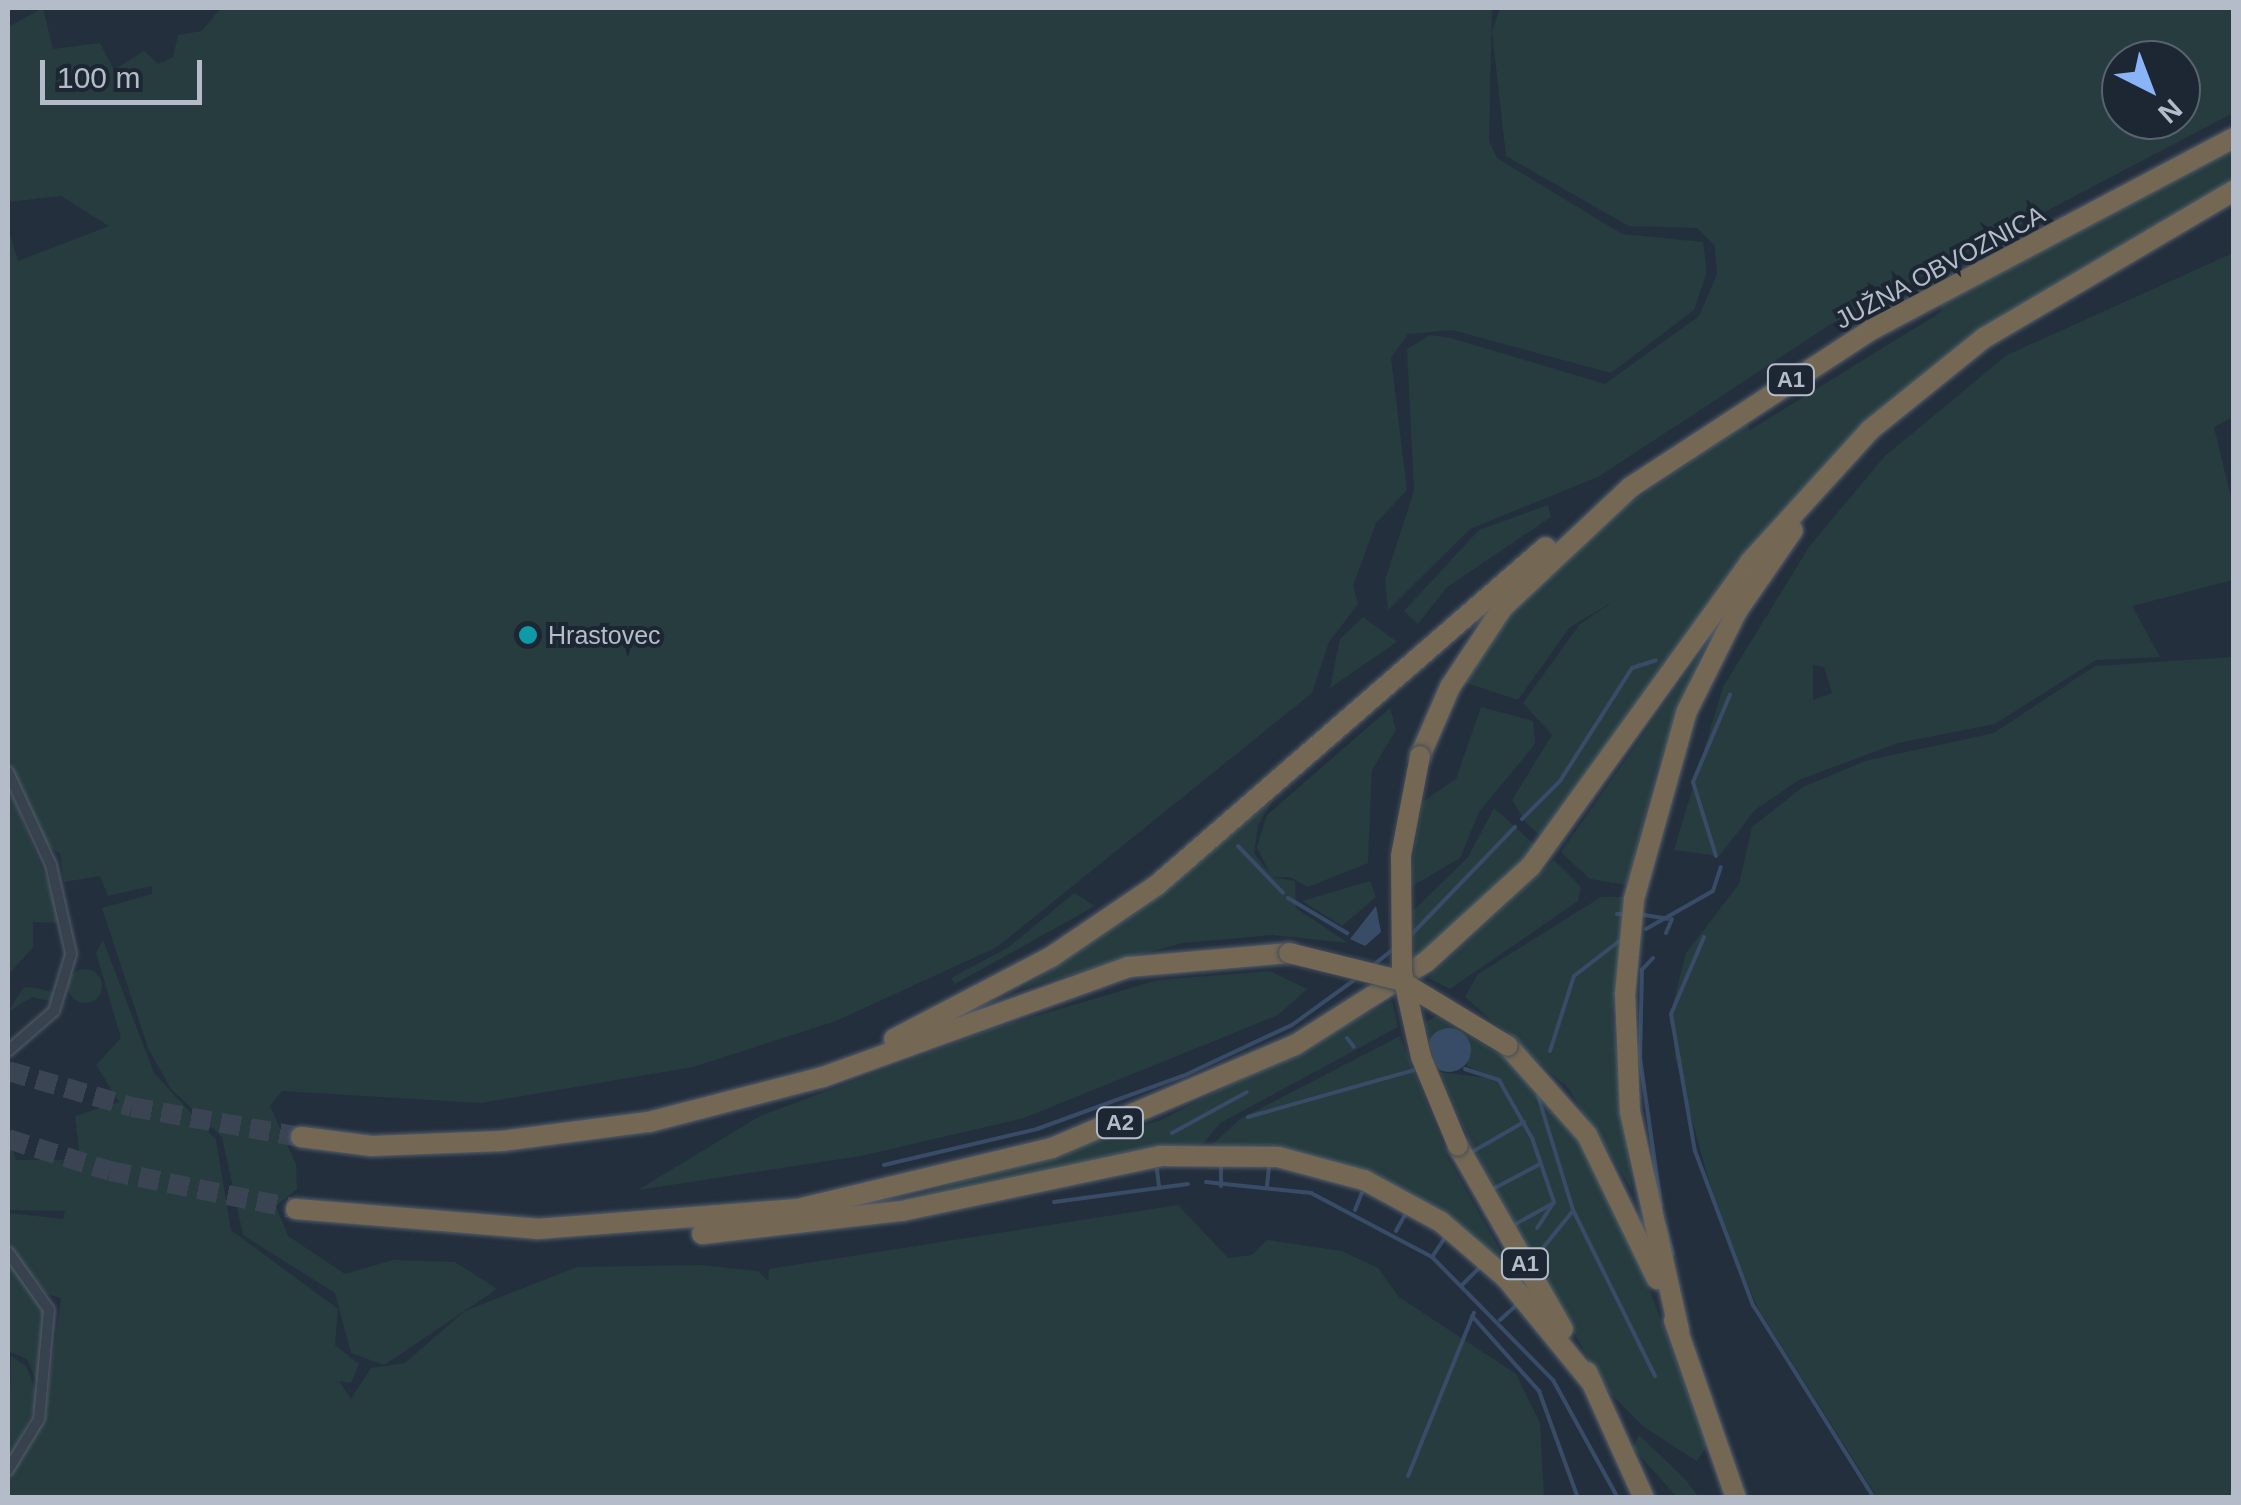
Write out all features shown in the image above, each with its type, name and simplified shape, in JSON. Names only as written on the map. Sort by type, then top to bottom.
[{"type":"highway","name":"JUŽNA OBVOZNICA","points":[[1582,526],[1870,330],[2234,138]]},
{"type":"highway","points":[[1736,1498],[1679,1330],[1627,1083],[1635,893],[1699,684],[1840,458],[1984,338],[2234,192]]},
{"type":"highway","points":[[2158,235],[2193,230],[2234,208]]},
{"type":"highway","name":"A2","points":[[296,1208],[440,1226],[624,1228],[902,1189],[1162,1107],[1378,996],[1470,926],[1548,847],[1750,562],[1840,458]]},
{"type":"highway","name":"A1","points":[[1582,526],[1486,631],[1420,756],[1401,856],[1400,957],[1420,1057],[1458,1146],[1592,1383],[1644,1498]]},
{"type":"highway","points":[[767,1095],[934,1020],[1110,919],[1246,812],[1523,563],[1582,526]]},
{"type":"highway","points":[[300,1137],[371,1146],[502,1142],[767,1095],[1129,967],[1288,953],[1399,980],[1508,1046],[1595,1147],[1679,1330]]},
{"type":"highway","points":[[624,1228],[685,1235],[806,1226],[1160,1156],[1278,1157],[1364,1180],[1441,1222],[1506,1278],[1592,1383]]},
{"type":"street","points":[[8,772],[51,865],[71,954],[54,1011],[8,1052]]},
{"type":"street","points":[[8,1252],[49,1310],[40,1420],[8,1470]]},
{"type":"green space","points":[[43,8],[53,49],[100,43],[114,70],[144,51],[158,64],[173,57],[178,35],[202,31],[221,8],[1492,8],[1489,141],[1497,158],[1622,234],[1703,242],[1707,272],[1694,310],[1611,373],[1452,330],[1408,334],[1391,358],[1407,490],[1376,523],[1353,586],[1358,604],[1329,642],[1312,693],[997,947],[836,1021],[693,1067],[481,1103],[282,1091],[270,1106],[296,1164],[297,1189],[276,1206],[288,1236],[345,1274],[393,1260],[455,1262],[497,1289],[384,1365],[351,1353],[335,1293],[243,1235],[222,1137],[171,1089],[148,1048],[102,908],[152,894],[152,886],[108,896],[100,876],[64,882],[60,854],[44,842],[8,765],[8,228],[18,261],[109,226],[61,196],[8,202],[8,27]]},
{"type":"green space","points":[[1500,8],[2233,8],[2233,113],[2201,130],[2201,40],[2101,40],[2101,140],[2182,140],[1831,324],[1598,477],[1470,529],[1388,610],[1385,580],[1414,491],[1407,349],[1430,335],[1451,338],[1605,384],[1699,316],[1717,274],[1715,246],[1697,228],[1629,226],[1506,156],[1492,32]]},
{"type":"green space","points":[[2233,149],[2233,183],[1864,424],[1747,553],[1545,840],[1526,823],[1512,800],[1552,735],[1523,703],[1580,624],[1617,599],[1569,628],[1518,700],[1464,682],[1519,599],[1605,520],[1747,423],[1750,430],[1941,312],[1940,303]]},
{"type":"green space","points":[[2233,253],[2233,417],[2214,427],[2233,506],[2233,580],[2132,606],[2160,657],[2096,660],[1995,724],[1898,743],[1799,780],[1755,810],[1719,856],[1674,850],[1723,687],[1809,547],[1885,456],[2007,355]],"holes":[[[1813,665],[1824,667],[1832,693],[1813,700]]]},
{"type":"green space","points":[[1548,505],[1551,517],[1447,587],[1418,624],[1404,611],[1479,530]]},
{"type":"green space","points":[[1363,617],[1397,642],[1330,688],[1340,639]]},
{"type":"green space","points":[[1704,648],[1657,769],[1627,885],[1590,879],[1561,852]]},
{"type":"green space","points":[[2233,657],[2233,1497],[1877,1497],[1759,1310],[1721,1225],[1675,1058],[1672,1008],[1686,953],[1739,884],[1752,827],[1803,787],[1865,761],[1994,733],[2095,666]]},
{"type":"green space","points":[[1481,707],[1533,721],[1535,744],[1479,812],[1460,858],[1409,888],[1421,803],[1456,779]]},
{"type":"green space","points":[[1390,708],[1396,730],[1372,770],[1368,863],[1308,887],[1290,877],[1272,877],[1295,881],[1296,908],[1348,943],[1272,935],[1182,943],[1021,989],[1134,914],[1273,800],[1258,825],[1254,853],[1270,874],[1257,847],[1267,815]]},
{"type":"green space","points":[[8,786],[65,923],[33,922],[33,947],[10,973]]},
{"type":"green space","points":[[1494,808],[1538,848],[1411,965],[1408,916],[1468,857]]},
{"type":"green space","points":[[1554,860],[1581,887],[1578,901],[1450,989],[1428,978]]},
{"type":"green space","points":[[1370,881],[1376,897],[1342,926],[1302,901]]},
{"type":"green space","points":[[1074,893],[1095,906],[955,984],[951,978],[1009,947]]},
{"type":"green space","points":[[1601,897],[1625,897],[1612,1013],[1632,1190],[1568,1088],[1465,997],[1478,974]]},
{"type":"green space","points":[[103,940],[154,1073],[216,1140],[231,1230],[338,1309],[335,1345],[359,1364],[351,1383],[339,1381],[351,1399],[371,1368],[405,1363],[465,1311],[577,1267],[700,1265],[758,1271],[768,1281],[769,1269],[1178,1205],[1228,1258],[1252,1255],[1267,1240],[1342,1251],[1378,1268],[1399,1297],[1516,1374],[1540,1423],[1544,1497],[8,1497],[8,1477],[45,1416],[61,1298],[47,1294],[8,1248],[8,1213],[63,1219],[65,1211],[8,1210],[8,1136],[16,1160],[80,1160],[75,1116],[119,1102],[96,1065],[121,1038],[96,953]]},
{"type":"green space","points":[[85,969],[97,974],[102,986],[97,998],[85,1003],[73,998],[68,986],[73,974]]},
{"type":"green space","points":[[1270,971],[1307,989],[1278,1015],[1024,1118],[861,1156],[638,1190],[760,1116],[992,1029],[1158,980]]},
{"type":"green space","points":[[23,988],[57,993],[54,1002],[32,997],[8,1012]]},
{"type":"green space","points":[[1392,1001],[1398,1027],[1220,1123],[1203,1144],[894,1202],[1161,1120]]},
{"type":"green space","points":[[1443,1013],[1528,1075],[1572,1126],[1634,1247],[1707,1446],[1697,1461],[1644,1427],[1603,1386],[1443,1091],[1421,1024]],"holes":[[[1465,1035],[1467,1066],[1496,1079],[1440,1072],[1431,1037]]]},
{"type":"green space","points":[[1400,1036],[1449,1160],[1508,1264],[1439,1211],[1371,1176],[1302,1153],[1213,1144],[1240,1119]]},
{"type":"green space","points":[[8,1257],[44,1311],[39,1387],[27,1359],[8,1351]]},
{"type":"green space","points":[[11,1356],[26,1366],[39,1399],[8,1463]]},
{"type":"green space","points":[[1639,1435],[1699,1497],[1677,1497],[1633,1448]]},
{"type":"water","points":[[1376,906],[1381,932],[1365,946],[1350,939]]},
{"type":"water","points":[[1449,1028],[1464,1035],[1471,1050],[1464,1065],[1449,1072],[1434,1065],[1427,1050],[1434,1035]]},
{"type":"waterway","points":[[1522,819],[1560,781],[1632,668],[1656,660]]},
{"type":"waterway","points":[[1716,856],[1693,782],[1730,695]]},
{"type":"waterway","points":[[1411,935],[1515,827]]},
{"type":"waterway","points":[[1238,846],[1283,893]]},
{"type":"waterway","points":[[1646,929],[1713,891],[1721,867]]},
{"type":"waterway","points":[[1288,898],[1347,933]]},
{"type":"waterway","points":[[1617,914],[1622,914]]},
{"type":"waterway","points":[[1644,915],[1668,919]]},
{"type":"waterway","points":[[1666,933],[1672,919]]},
{"type":"waterway","points":[[1704,937],[1671,1014],[1695,1151],[1753,1305],[1874,1498]]},
{"type":"waterway","points":[[1550,1051],[1574,976],[1618,942]]},
{"type":"waterway","points":[[1372,966],[1396,947]]},
{"type":"waterway","points":[[1653,958],[1642,970],[1640,1058],[1661,1206]]},
{"type":"waterway","points":[[884,1165],[1037,1129],[1183,1076],[1292,1025],[1357,978]]},
{"type":"waterway","points":[[1347,1038],[1354,1047]]},
{"type":"waterway","points":[[1248,1117],[1418,1069]]},
{"type":"waterway","points":[[1465,1069],[1499,1080],[1532,1138],[1554,1202],[1537,1228]]},
{"type":"waterway","points":[[1172,1133],[1247,1092]]},
{"type":"waterway","points":[[1538,1096],[1573,1210],[1655,1376]]},
{"type":"waterway","points":[[1472,1152],[1524,1122]]},
{"type":"waterway","points":[[1491,1190],[1540,1164]]},
{"type":"waterway","points":[[1221,1166],[1221,1186]]},
{"type":"waterway","points":[[1267,1186],[1269,1168]]},
{"type":"waterway","points":[[1157,1170],[1159,1187]]},
{"type":"waterway","points":[[1206,1182],[1311,1193],[1432,1257],[1553,1380],[1618,1498]]},
{"type":"waterway","points":[[1054,1202],[1188,1184]]},
{"type":"waterway","points":[[1355,1210],[1362,1193]]},
{"type":"waterway","points":[[1512,1226],[1552,1204]]},
{"type":"waterway","points":[[1538,1254],[1572,1212]]},
{"type":"waterway","points":[[1396,1231],[1406,1213]]},
{"type":"waterway","points":[[1665,1225],[1673,1254]]},
{"type":"waterway","points":[[1432,1257],[1445,1238]]},
{"type":"waterway","points":[[1463,1284],[1481,1266]]},
{"type":"waterway","points":[[1500,1320],[1518,1304]]},
{"type":"waterway","points":[[1408,1476],[1474,1313]]},
{"type":"waterway","points":[[1472,1316],[1539,1391],[1578,1498]]},
{"type":"tunnel","points":[[8,1071],[132,1107],[301,1137]]},
{"type":"tunnel","points":[[8,1139],[110,1171],[296,1209]]},
{"type":"place","name":"Hrastovec","points":[[528,635]]}]
